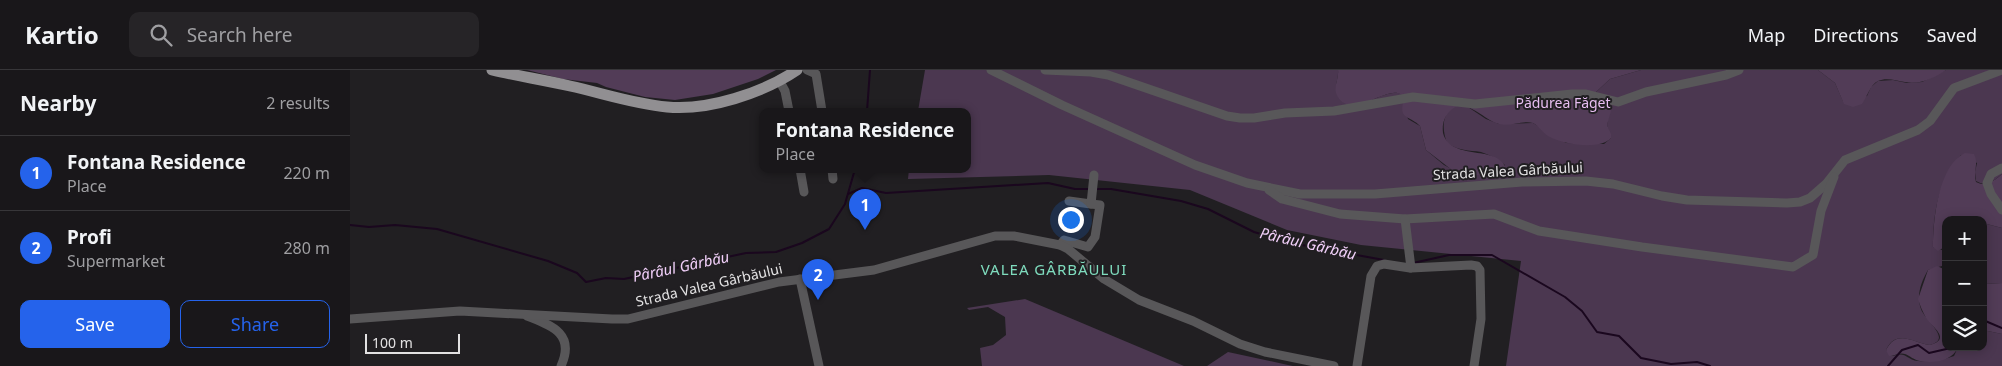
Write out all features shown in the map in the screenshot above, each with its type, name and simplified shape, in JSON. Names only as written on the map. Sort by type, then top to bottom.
[{"type":"main road","points":[[492,70],[646,104],[673,107],[706,104],[735,98],[779,80],[796,70]]},
{"type":"street","points":[[807,70],[816,74],[822,108]]},
{"type":"street","name":"Strada Valea Gârbăului","points":[[991,70],[1062,105],[1195,165],[1267,188],[1300,194],[1375,194],[1522,182],[1586,180],[1687,200],[1787,203],[1800,202],[1810,198],[1851,157],[1918,130],[1930,121],[1954,88],[2002,70]]},
{"type":"street","points":[[1045,70],[1091,72],[1108,75],[1216,112],[1240,118],[1254,118],[1285,113],[1334,112],[1413,97],[1475,104],[1586,94],[1618,102],[1646,92],[1726,75],[1739,70]]},
{"type":"street","points":[[779,80],[785,91],[788,108]]},
{"type":"street","points":[[1267,188],[1282,199],[1340,214],[1406,219],[1494,214],[1540,231],[1793,267],[1813,255],[1822,211],[1838,168]]},
{"type":"street","points":[[2002,168],[1991,174],[1987,182],[1991,194],[2002,210]]},
{"type":"street","points":[[801,173],[804,192]]},
{"type":"street","points":[[832,173],[833,179]]},
{"type":"street","points":[[1091,204],[1093,185]]},
{"type":"street","points":[[1069,202],[1100,206],[1094,237],[1088,247],[1064,240],[1060,245],[1068,249],[1104,279],[1139,300],[1193,321],[1240,344],[1265,352],[1334,366]]},
{"type":"street","points":[[1406,219],[1410,265]]},
{"type":"street","name":"Strada Valea Gârbăului","points":[[350,319],[452,311],[612,319],[628,318],[760,286],[874,270],[994,236],[1014,236],[1060,245]]},
{"type":"street","points":[[1357,366],[1372,276],[1377,266],[1384,264],[1471,265],[1478,267],[1481,273],[1481,319],[1474,366]]},
{"type":"street","points":[[800,279],[819,366]]},
{"type":"street","name":"Strada Valea Gârbăului","points":[[520,313],[553,326],[558,330],[564,342],[565,351],[561,366]]},
{"type":"shaded area","points":[[925,70],[1338,70],[1336,90],[1342,101],[1349,105],[1367,102],[1394,93],[1401,94],[1408,119],[1420,126],[1426,150],[1444,165],[1461,174],[1485,175],[1495,178],[1505,165],[1484,153],[1459,149],[1447,143],[1444,132],[1445,117],[1456,105],[1465,105],[1486,119],[1499,124],[1533,123],[1566,143],[1604,144],[1611,138],[1607,125],[1610,107],[1602,102],[1596,92],[1610,79],[1641,70],[1818,70],[1835,83],[1843,101],[1867,96],[1871,87],[1878,81],[1922,82],[1946,70],[2002,70],[2002,174],[1990,182],[1980,183],[1976,181],[1977,163],[1961,155],[1947,175],[1938,198],[1934,222],[1933,247],[1942,250],[1942,266],[1928,270],[1921,284],[1919,299],[1923,314],[1936,329],[1939,339],[1930,345],[1900,338],[1890,343],[1886,350],[1892,356],[1901,354],[1918,361],[1941,360],[1954,356],[1956,351],[1987,351],[1987,331],[2002,334],[2002,366],[1506,366],[1521,261],[1361,245],[1287,230],[1190,190],[1049,175],[908,179],[909,173],[971,173],[971,108],[919,108]]},
{"type":"shaded area","points":[[1987,224],[2002,228],[2002,283],[1987,284]]},
{"type":"shaded area","points":[[1025,299],[1184,366],[982,366],[980,348],[993,345],[1006,335],[1005,317],[988,307],[969,310],[967,308]]},
{"type":"shaded area","points":[[1228,352],[1288,365],[1293,366],[1207,366]]},
{"type":"green space","points":[[527,70],[776,70],[758,79],[713,94],[675,100],[645,97],[597,83],[563,79]]},
{"type":"green space","name":"Pădurea Făget","points":[[1338,70],[1641,70],[1610,79],[1596,92],[1602,102],[1610,107],[1611,111],[1607,125],[1611,138],[1606,142],[1598,144],[1580,145],[1562,142],[1548,136],[1533,123],[1499,124],[1467,107],[1455,107],[1447,114],[1443,124],[1443,133],[1448,142],[1456,148],[1498,158],[1504,165],[1507,175],[1499,179],[1485,175],[1466,175],[1452,170],[1426,150],[1420,126],[1403,114],[1402,105],[1404,98],[1398,93],[1391,93],[1360,104],[1351,105],[1342,102],[1336,93]]},
{"type":"green space","points":[[1818,70],[1946,70],[1937,76],[1916,83],[1888,79],[1878,81],[1871,88],[1862,104],[1853,107],[1844,104],[1835,83]]},
{"type":"green space","points":[[1965,153],[1974,154],[1976,182],[1987,184],[2002,174],[2002,228],[1987,224],[1987,216],[1942,216],[1942,248],[1938,251],[1933,247],[1936,209],[1943,181],[1956,159]]},
{"type":"green space","points":[[1937,266],[1942,268],[1942,351],[1956,351],[1952,356],[1936,362],[1925,362],[1903,354],[1889,356],[1886,350],[1890,343],[1901,338],[1930,345],[1940,340],[1940,336],[1926,318],[1918,299],[1928,270]]},
{"type":"green space","points":[[2002,283],[2002,334],[1987,331],[1987,284]]},
{"type":"waterway","points":[[867,108],[870,70]]},
{"type":"waterway","name":"Pârâul Gârbău","points":[[350,225],[369,227],[395,225],[437,229],[548,261],[577,273],[586,282],[606,278],[624,279],[746,253],[776,252],[802,243],[829,229],[845,204],[854,173]]},
{"type":"waterway","name":"Pârâul Gârbău","points":[[848,194],[862,188],[886,193],[1048,183],[1075,189],[1089,189]]},
{"type":"waterway","name":"Pârâul Gârbău","points":[[1097,189],[1111,189],[1181,201],[1208,209],[1254,232],[1291,243],[1384,260]]},
{"type":"waterway","name":"Pârâul Gârbău","points":[[1413,263],[1449,255],[1492,255],[1565,297],[1582,311],[1597,332],[1619,336],[1641,358],[1671,364],[1697,362],[1710,366]]},
{"type":"waterway","name":"Pârâul Gârbău","points":[[1987,322],[2002,328]]},
{"type":"waterway","name":"Pârâul Gârbău","points":[[1888,366],[1902,350],[1918,345],[1929,353],[1942,350]]},
{"type":"place","name":"Fontana Residence","points":[[865,230]]},
{"type":"place","name":"Profi","points":[[818,300]]},
{"type":"district","name":"VALEA GÂRBĂULUI","points":[[1054,270]]}]
